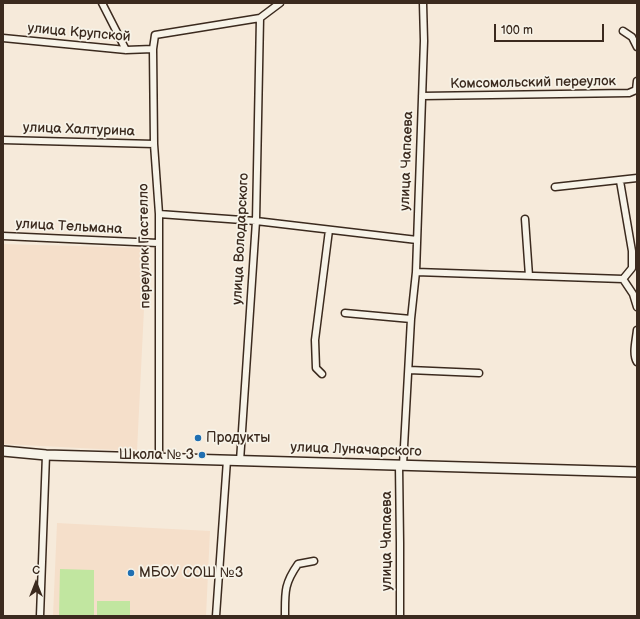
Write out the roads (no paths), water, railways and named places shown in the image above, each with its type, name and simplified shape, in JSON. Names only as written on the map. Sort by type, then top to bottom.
[{"type":"main road","name":"улица Луначарского","points":[[3,451],[240,461],[637,472]]},
{"type":"street","points":[[102,3],[126,50]]},
{"type":"street","points":[[260,18],[280,3]]},
{"type":"street","name":"улица Чапаева","points":[[400,616],[401,465],[411,319],[416,272],[424,41],[423,3]]},
{"type":"street","name":"переулок Гастелло","points":[[159,457],[159,214],[154,144],[153,49],[155,35],[260,18]]},
{"type":"street","name":"улица Володарского","points":[[240,461],[256,222],[260,18]]},
{"type":"street","points":[[623,31],[632,37],[637,47]]},
{"type":"street","name":"улица Крупской","points":[[3,38],[126,50],[153,49]]},
{"type":"street","name":"Комсомольский переулок","points":[[422,96],[629,93],[636,90],[637,81]]},
{"type":"street","name":"улица Халтурина","points":[[3,140],[154,144]]},
{"type":"street","points":[[555,187],[637,178]]},
{"type":"street","points":[[620,180],[632,251],[632,268],[623,279]]},
{"type":"street","points":[[159,214],[256,222],[417,240]]},
{"type":"street","points":[[525,218],[529,276]]},
{"type":"street","points":[[322,374],[316,368],[315,340],[329,230]]},
{"type":"street","name":"улица Тельмана","points":[[3,236],[158,243]]},
{"type":"street","points":[[416,272],[623,279]]},
{"type":"street","points":[[623,279],[633,294],[637,306]]},
{"type":"street","points":[[345,313],[411,319]]},
{"type":"street","points":[[637,330],[635,351],[635,360],[637,362]]},
{"type":"street","points":[[408,370],[479,373]]},
{"type":"street","points":[[40,616],[46,454]]},
{"type":"street","points":[[216,616],[227,460]]},
{"type":"street","points":[[285,616],[285,590],[290,574],[298,564],[314,561]]},
{"type":"place","name":"Продукты","points":[[198,438]]},
{"type":"place","name":"Школа № 3","points":[[202,455]]},
{"type":"place","name":"МБОУ СОШ №3","points":[[131,573]]}]
